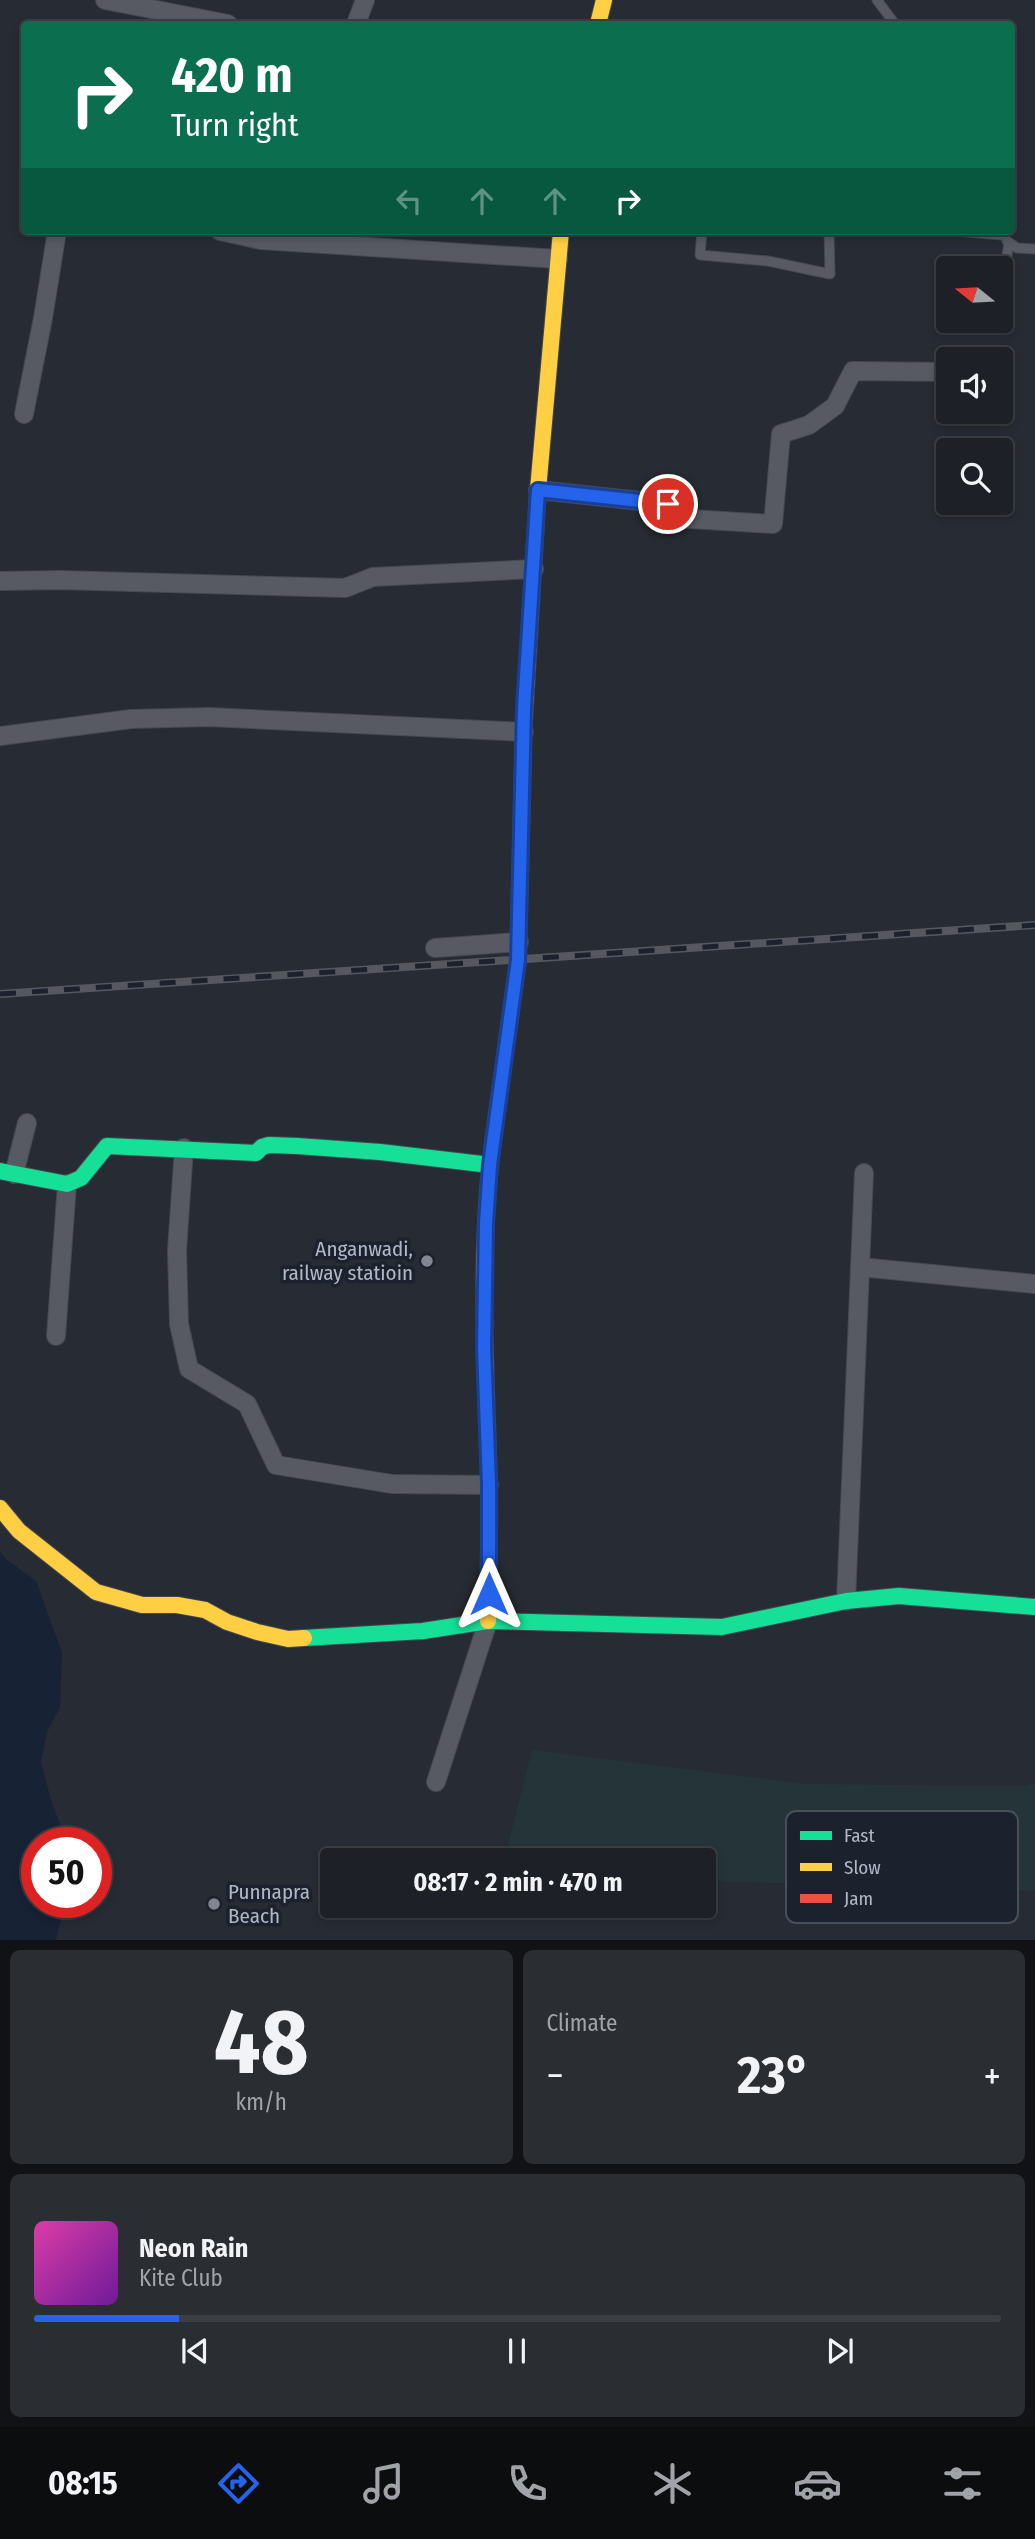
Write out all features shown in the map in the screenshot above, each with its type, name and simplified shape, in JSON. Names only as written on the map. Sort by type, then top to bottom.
[{"type":"main road","points":[[599,21],[604,0]]},
{"type":"main road","points":[[488,1621],[489,1485],[484,1347],[486,1224],[490,1165],[518,960],[524,732],[538,490],[561,235]]},
{"type":"main road","points":[[7,1172],[67,1184],[81,1178],[107,1146],[256,1153],[269,1145],[333,1147],[440,1157],[490,1165]]},
{"type":"main road","points":[[0,1508],[19,1531],[96,1592],[142,1605],[177,1605],[205,1610],[227,1622],[288,1639],[423,1631],[488,1621],[722,1627],[846,1601],[899,1596],[1035,1607]]},
{"type":"street","points":[[105,0],[186,8],[220,21]]},
{"type":"street","points":[[357,21],[365,0]]},
{"type":"street","points":[[24,414],[56,235]]},
{"type":"street","points":[[238,235],[261,240],[558,259]]},
{"type":"street","points":[[538,490],[668,504],[674,517],[773,524],[781,434],[809,425],[835,406],[853,371],[936,372]]},
{"type":"street","points":[[0,581],[345,588],[373,577],[534,569]]},
{"type":"street","points":[[0,736],[131,719],[209,718],[524,732]]},
{"type":"street","points":[[435,948],[519,942]]},
{"type":"street","points":[[7,1172],[27,1123]]},
{"type":"street","points":[[184,1148],[177,1250],[179,1324],[189,1369],[247,1404],[276,1465],[392,1484],[489,1485]]},
{"type":"street","points":[[846,1601],[864,1173]]},
{"type":"street","points":[[55,1336],[67,1184]]},
{"type":"street","points":[[860,1267],[1035,1284]]},
{"type":"street","points":[[436,1782],[488,1621]]},
{"type":"lane","points":[[877,0],[893,21]]},
{"type":"lane","points":[[702,235],[700,254],[768,261],[830,274],[830,235]]},
{"type":"lane","points":[[1003,235],[1017,248],[1035,249]]},
{"type":"lane","points":[[1007,256],[1009,243]]},
{"type":"shaded area","points":[[532,1750],[807,1784],[1024,1786],[1035,1783],[1035,1891],[1018,1890],[1018,1811],[786,1811],[786,1883],[716,1881],[716,1848],[507,1848]]},
{"type":"water","points":[[0,1552],[36,1581],[62,1652],[60,1707],[47,1732],[41,1762],[61,1827],[21,1827],[21,1918],[61,1918],[56,1940],[0,1940]]},
{"type":"railway","points":[[0,994],[1035,925]]},
{"type":"traffic: fast","points":[[0,1171],[67,1184],[81,1178],[107,1146],[256,1153],[269,1145],[297,1146],[380,1152],[490,1165]]},
{"type":"traffic: fast","points":[[304,1638],[423,1631],[488,1621],[722,1627],[846,1601],[899,1596],[1035,1607]]},
{"type":"traffic: slow","points":[[599,21],[604,0]]},
{"type":"traffic: slow","points":[[524,722],[538,490],[561,235]]},
{"type":"traffic: slow","points":[[488,1621],[489,1500],[484,1269],[493,1142]]},
{"type":"traffic: slow","points":[[0,1508],[19,1531],[96,1592],[142,1605],[177,1605],[205,1610],[227,1622],[257,1632],[288,1639],[304,1638]]},
{"type":"traffic: jam","points":[[493,1142],[518,960],[524,722]]},
{"type":"place","name":"Anganwadi, railway statioin","points":[[427,1261]]},
{"type":"place","name":"Punnapra Beach","points":[[214,1904]]},
{"type":"route","points":[[489,1594],[489,1485],[484,1347],[486,1224],[490,1165],[518,960],[524,708],[538,490],[668,504]]}]
